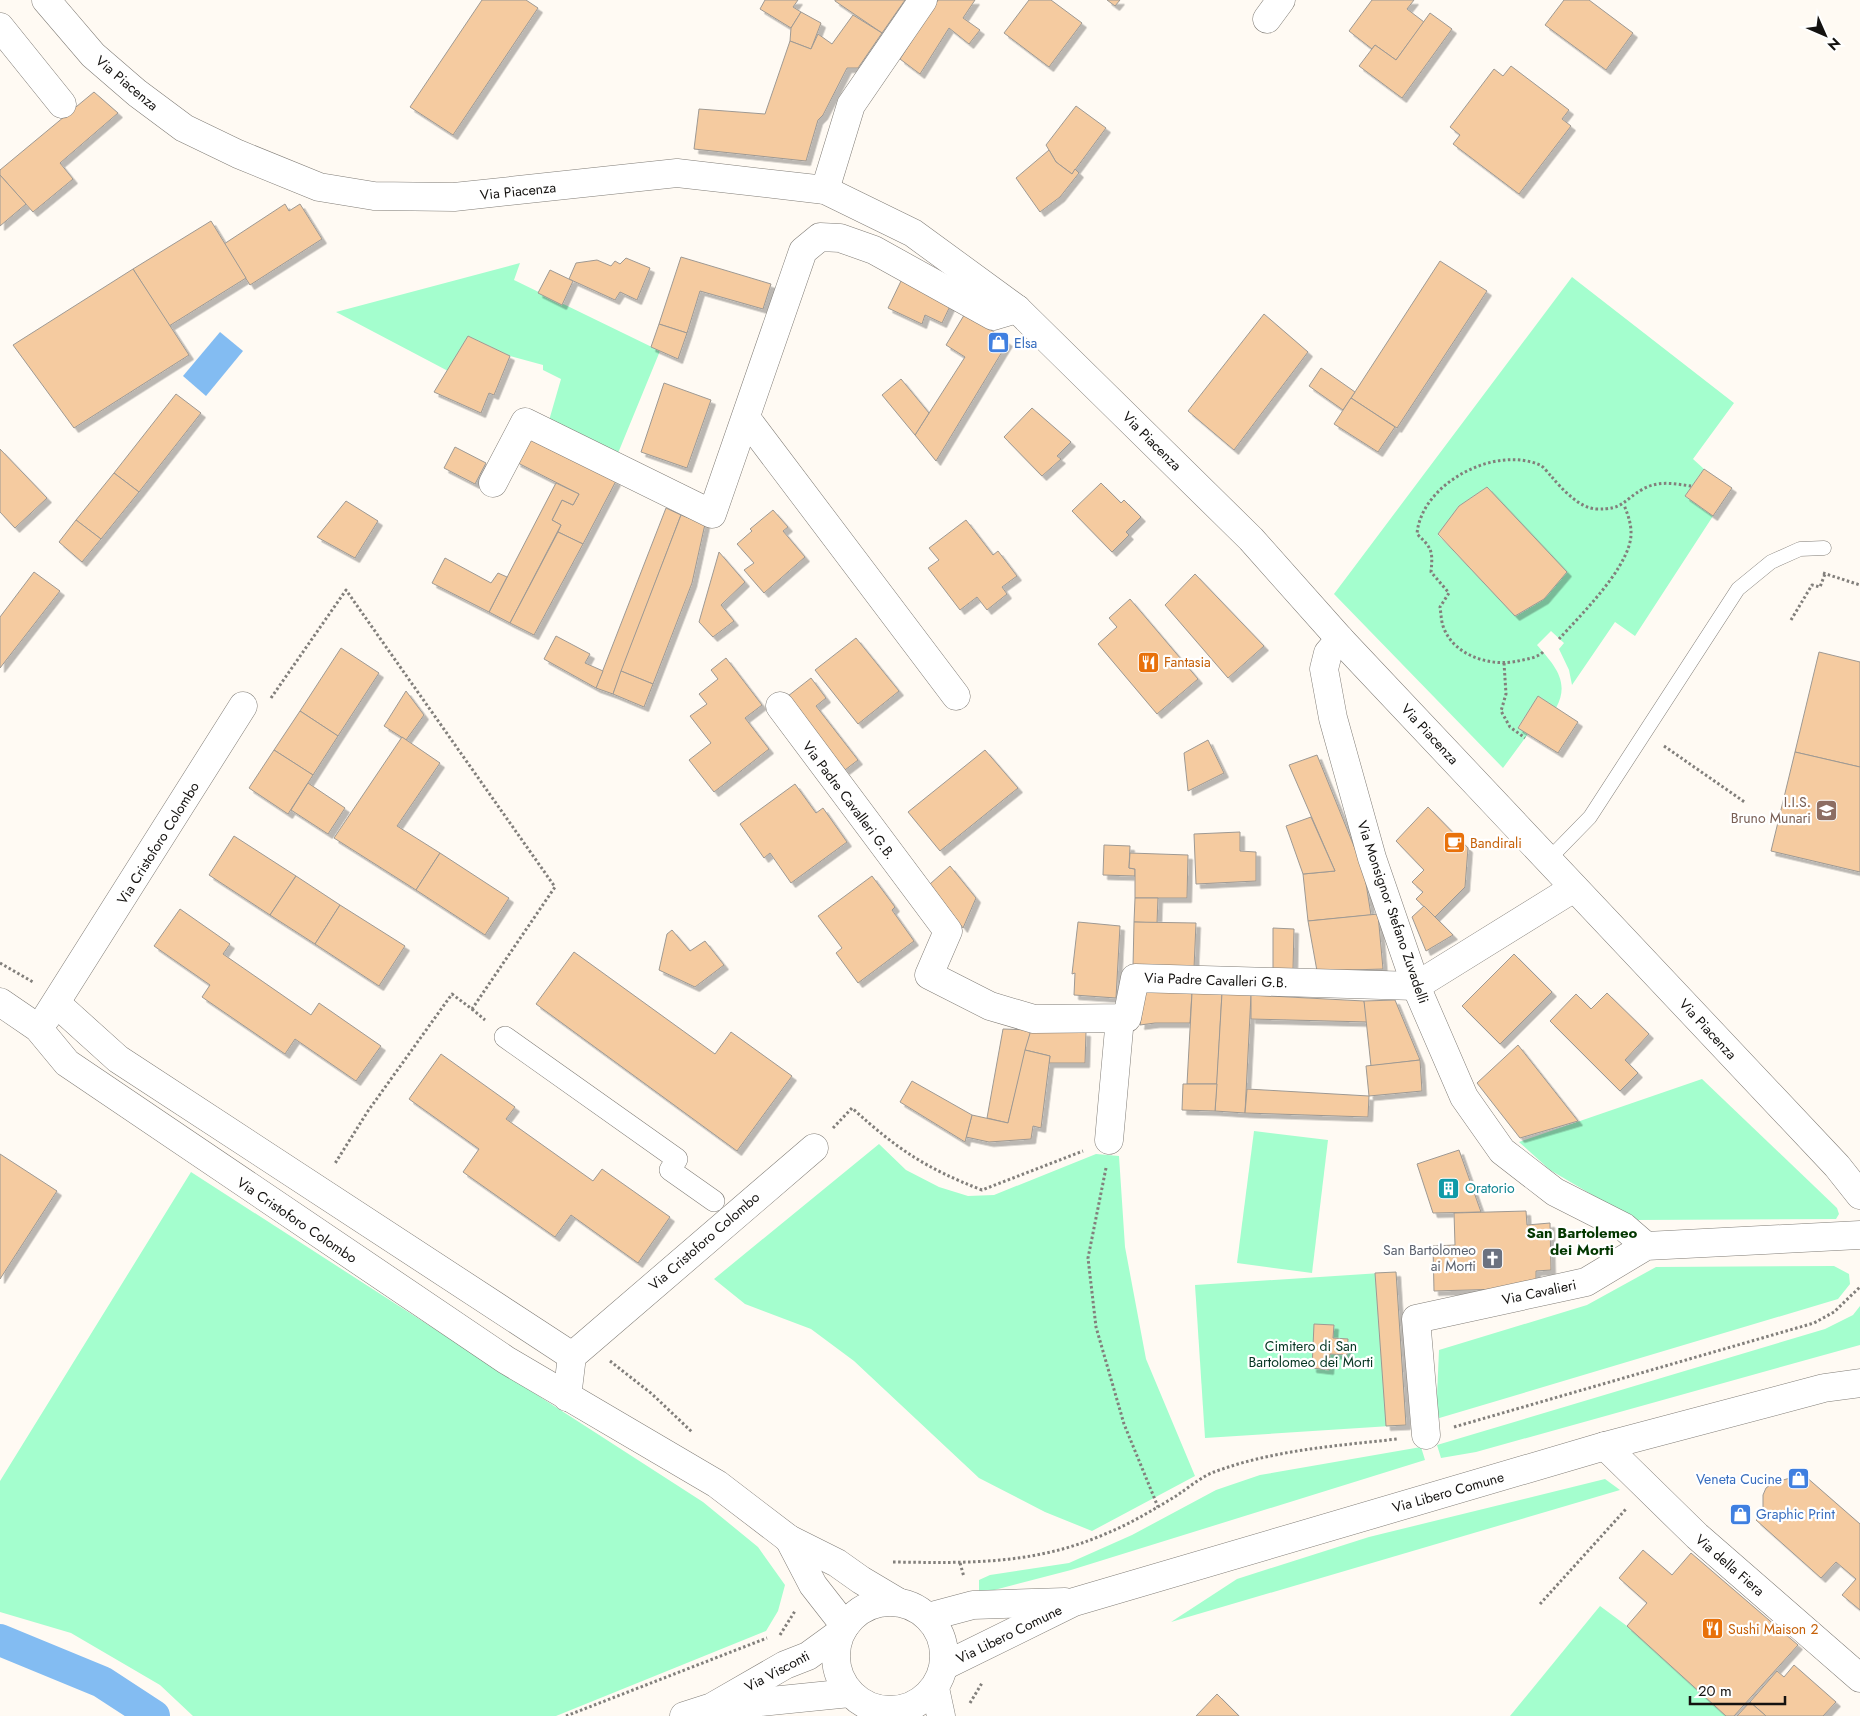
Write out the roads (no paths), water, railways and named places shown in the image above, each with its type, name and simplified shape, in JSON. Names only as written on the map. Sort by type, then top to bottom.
[{"type":"street","name":"Via Piacenza","points":[[46,0],[93,55],[137,94],[184,128],[238,154],[319,187],[374,196],[454,197],[677,173],[825,190],[913,233],[1017,309],[1251,539],[1340,639],[1837,1166],[1860,1195]]},
{"type":"street","points":[[825,190],[851,105],[923,0]]},
{"type":"street","points":[[0,27],[62,104]]},
{"type":"street","points":[[493,483],[524,422],[712,514],[803,251],[820,237],[840,238],[874,250],[992,316],[1017,309]]},
{"type":"street","points":[[746,418],[956,696]]},
{"type":"street","name":"Via Monsignor Stefano Zuvadelli","points":[[1340,639],[1328,653],[1324,669],[1333,718],[1372,858],[1416,986],[1464,1097],[1502,1151],[1555,1192],[1624,1227],[1646,1246]]},
{"type":"street","name":"Via Cristoforo Colombo","points":[[38,1028],[57,1004],[243,706]]},
{"type":"street","name":"Via Padre Cavalleri G.B.","points":[[780,706],[948,931],[930,975],[990,1006],[1034,1020],[1127,1018],[1135,978],[1416,986]]},
{"type":"street","points":[[1416,986],[1574,888]]},
{"type":"street","name":"Via Cristoforo Colombo","points":[[0,1002],[38,1028],[68,1063],[320,1236],[506,1360],[716,1484],[789,1539],[837,1563],[898,1602]]},
{"type":"street","points":[[57,1004],[118,1059],[572,1356],[567,1397]]},
{"type":"street","points":[[1109,1140],[1120,1018]]},
{"type":"street","points":[[505,1037],[676,1159],[670,1170],[714,1201]]},
{"type":"street","name":"Via Cristoforo Colombo","points":[[572,1356],[814,1148]]},
{"type":"street","name":"Via Piacenza","points":[[1837,1166],[1860,1183]]},
{"type":"street","name":"Via Cavalieri","points":[[1426,1435],[1416,1319],[1586,1282],[1646,1246],[1860,1235]]},
{"type":"street","name":"Via Libero Comune","points":[[1824,1388],[1860,1369]]},
{"type":"street","name":"Via Libero Comune","points":[[940,1677],[945,1653],[942,1640],[937,1627],[928,1617],[914,1607],[898,1602],[880,1602],[864,1608],[850,1618],[843,1629],[836,1648],[836,1664],[841,1680],[850,1693],[862,1703],[880,1713],[910,1708],[923,1700],[940,1677],[1074,1602],[1604,1446],[1824,1388],[1860,1383]]},
{"type":"street","name":"Via della Fiera","points":[[1604,1446],[1697,1536],[1860,1678]]},
{"type":"street","name":"Via Cristoforo Colombo","points":[[789,1539],[813,1585],[843,1629]]},
{"type":"street","name":"Via Libero Comune","points":[[928,1617],[973,1605],[1074,1602]]},
{"type":"street","name":"Via Visconti","points":[[712,1707],[785,1665],[808,1656],[843,1629]]},
{"type":"street","points":[[940,1677],[941,1716]]},
{"type":"street","name":"Via Visconti","points":[[684,1716],[712,1707],[850,1693]]},
{"type":"lane","points":[[1549,859],[1590,817],[1738,589],[1771,562],[1800,549],[1824,548]]},
{"type":"water","points":[[220,332],[243,351],[206,396],[183,376]]},
{"type":"waterway","points":[[0,1640],[102,1682],[154,1716]]},
{"type":"place","name":"Elsa","points":[[998,343]]},
{"type":"place","name":"Fantasia","points":[[1148,662]]},
{"type":"place","name":"I.I.S. Bruno Munari","points":[[1827,810]]},
{"type":"place","name":"Bandirali","points":[[1454,843]]},
{"type":"place","name":"Oratorio","points":[[1449,1188]]},
{"type":"place","name":"San Bartolomeo ai Morti","points":[[1492,1258]]},
{"type":"place","name":"Veneta Cucine","points":[[1798,1479]]},
{"type":"place","name":"Graphic Print","points":[[1740,1514]]},
{"type":"place","name":"Sushi Maison 2","points":[[1712,1629]]},
{"type":"district","name":"San Bartolemeo dei Morti","points":[[1582,1242]]},
{"type":"park label","name":"Cimitero di San Bartolomeo dei Morti","points":[[1311,1354]]}]
